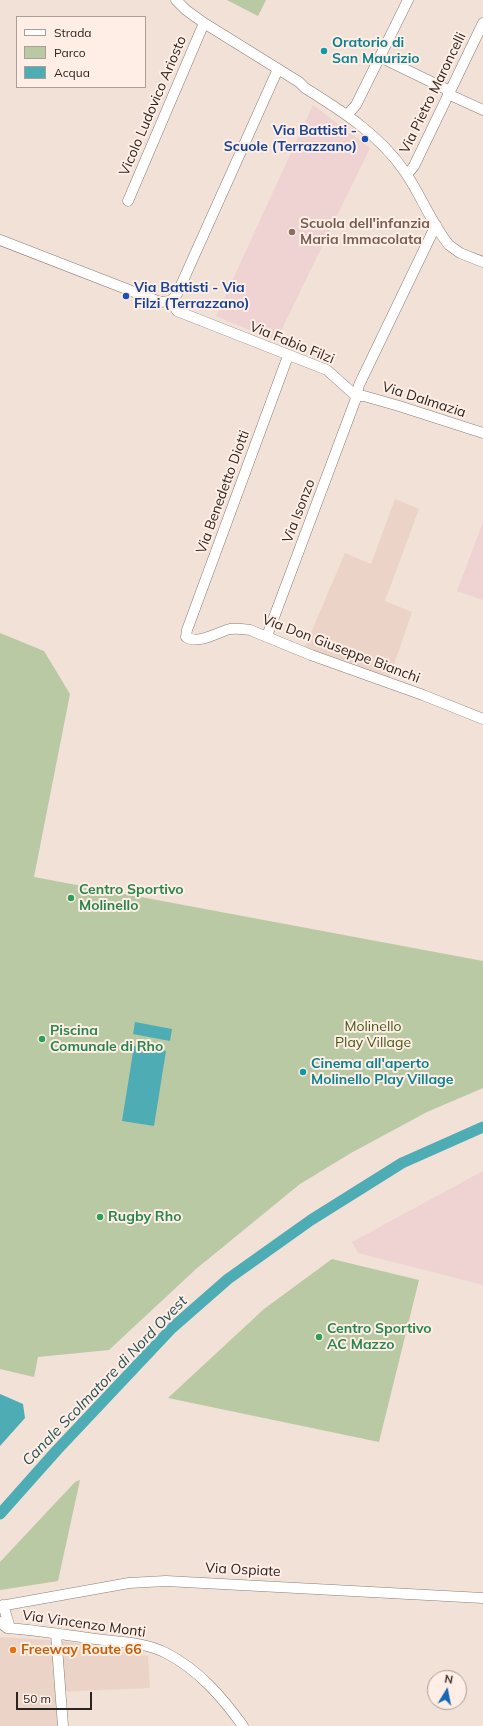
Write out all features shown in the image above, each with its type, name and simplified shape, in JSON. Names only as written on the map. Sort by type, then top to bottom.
[{"type":"street","points":[[176,0],[186,10],[204,23],[299,82],[305,88],[347,115],[385,149],[405,172],[446,241],[453,248],[483,262]]},
{"type":"street","points":[[347,115],[356,105],[408,0]]},
{"type":"street","name":"Vicolo Ludovico Ariosto","points":[[128,200],[204,23]]},
{"type":"street","name":"Via Pietro Maroncelli","points":[[405,172],[410,171],[414,166],[483,23]]},
{"type":"street","points":[[380,57],[483,110]]},
{"type":"street","points":[[0,240],[160,302],[171,301],[177,294],[278,69]]},
{"type":"street","name":"Via Isonzo","points":[[267,636],[366,368],[436,225]]},
{"type":"street","name":"Via Fabio Filzi","points":[[171,301],[177,312],[327,370],[356,396]]},
{"type":"street","name":"Via Benedetto Diotti","points":[[186,637],[187,630],[288,356]]},
{"type":"street","name":"Via Dalmazia","points":[[356,396],[364,396],[399,406],[483,434]]},
{"type":"street","name":"Via Don Giuseppe Bianchi","points":[[186,637],[193,640],[242,628],[267,636],[311,655],[423,695],[483,719]]},
{"type":"street","name":"Via Ospiate","points":[[1,1606],[129,1583],[166,1581],[483,1598]]},
{"type":"street","name":"Via Vincenzo Monti","points":[[1,1606],[10,1628]]},
{"type":"street","name":"Via Vincenzo Monti","points":[[0,1622],[10,1628],[143,1645],[168,1654],[202,1678],[221,1698],[243,1726]]},
{"type":"street","points":[[56,1634],[63,1726]]},
{"type":"shaded area","name":"Scuola dell'infanzia Maria Immacolata","points":[[313,105],[370,148],[276,341],[216,316]]},
{"type":"shaded area","points":[[395,499],[419,509],[385,601],[412,612],[386,688],[301,656],[345,553],[371,564]]},
{"type":"shaded area","points":[[483,522],[483,600],[457,591]]},
{"type":"shaded area","points":[[483,1171],[483,1285],[358,1253],[352,1242]]},
{"type":"shaded area","points":[[0,1637],[63,1641],[86,1644],[86,1647],[148,1656],[150,1688],[55,1692],[58,1726],[0,1726]]},
{"type":"green space","points":[[227,0],[266,0],[258,16]]},
{"type":"green space","name":"Molinello Play Village","points":[[0,633],[44,651],[70,694],[34,877],[483,961],[483,1088],[427,1112],[351,1153],[300,1184],[196,1269],[109,1350],[38,1357],[34,1377],[0,1369]]},
{"type":"green space","name":"Centro Sportivo AC Mazzo","points":[[332,1259],[419,1280],[379,1442],[168,1398],[264,1309]]},
{"type":"green space","points":[[80,1480],[58,1581],[0,1590],[0,1562],[75,1482]]},
{"type":"water","points":[[135,1022],[172,1029],[170,1041],[133,1034]]},
{"type":"water","points":[[134,1046],[166,1051],[154,1126],[122,1121]]},
{"type":"water","points":[[0,1394],[23,1404],[25,1418],[0,1446]]},
{"type":"waterway","name":"Canale Scolmatore di Nord Ovest","points":[[0,1514],[57,1450],[172,1328],[228,1279],[311,1220],[402,1163],[483,1127]]},
{"type":"place","name":"Oratorio di San Maurizio","points":[[324,51]]},
{"type":"place","name":"Via Battisti - Scuole (Terrazzano)","points":[[365,139]]},
{"type":"place","name":"Scuola dell'infanzia Maria Immacolata","points":[[292,232]]},
{"type":"place","name":"Via Battisti - Via Filzi (Terrazzano)","points":[[126,296]]},
{"type":"place","name":"Centro Sportivo Molinello","points":[[71,898]]},
{"type":"place","name":"Piscina Comunale di Rho","points":[[42,1039]]},
{"type":"place","name":"Cinema all'aperto Molinello Play Village","points":[[303,1072]]},
{"type":"place","name":"Rugby Rho","points":[[100,1217]]},
{"type":"place","name":"Centro Sportivo AC Mazzo","points":[[319,1337]]},
{"type":"place","name":"Freeway Route 66","points":[[13,1650]]}]
